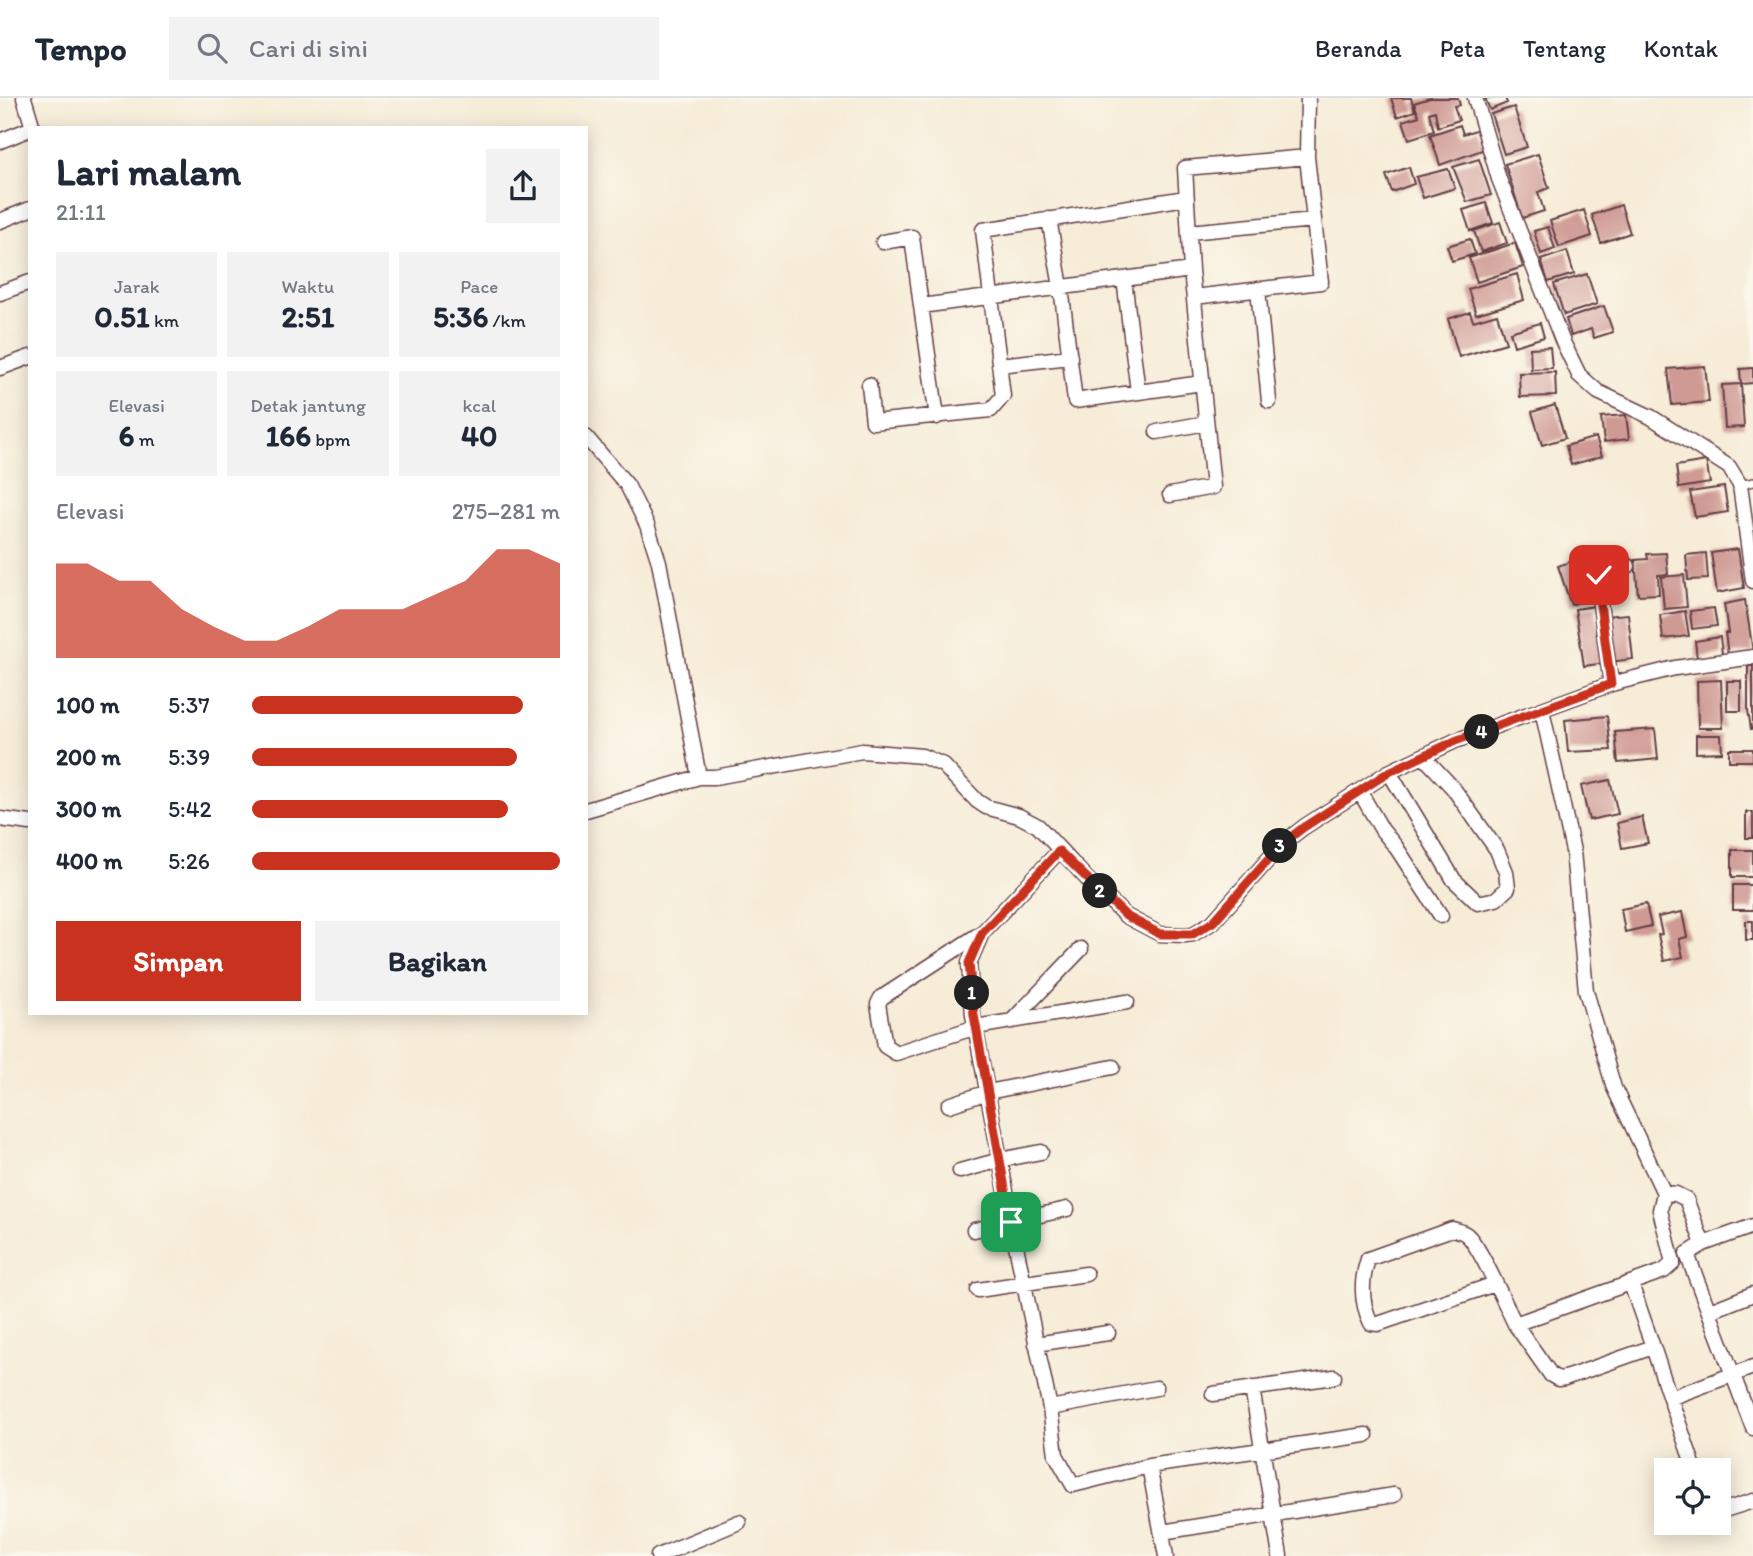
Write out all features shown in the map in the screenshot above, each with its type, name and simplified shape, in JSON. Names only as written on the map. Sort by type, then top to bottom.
[{"type":"street","points":[[24,98],[31,126]]},
{"type":"street","points":[[1194,297],[1321,282],[1307,157],[1308,98]]},
{"type":"street","points":[[1475,98],[1499,179],[1562,340],[1579,375],[1598,392],[1651,417],[1730,467],[1747,483],[1753,581]]},
{"type":"street","points":[[0,141],[28,130]]},
{"type":"street","points":[[1170,495],[1213,487],[1191,270],[1185,168],[1307,157]]},
{"type":"street","points":[[869,385],[873,422],[991,411],[1003,396],[983,230],[1186,198]]},
{"type":"street","points":[[0,220],[28,210]]},
{"type":"street","points":[[1049,219],[1061,287],[1075,401],[1202,383]]},
{"type":"street","points":[[1189,232],[1313,220]]},
{"type":"street","points":[[883,242],[912,237],[937,417]]},
{"type":"street","points":[[921,306],[1191,270]]},
{"type":"street","points":[[1124,279],[1138,392]]},
{"type":"street","points":[[0,293],[28,283]]},
{"type":"street","points":[[1258,289],[1269,401]]},
{"type":"street","points":[[999,365],[1070,357]]},
{"type":"street","points":[[0,368],[28,358]]},
{"type":"street","points":[[1157,432],[1206,424]]},
{"type":"street","points":[[588,439],[627,485],[647,525],[659,562],[699,777]]},
{"type":"street","points":[[1611,684],[1597,582],[1601,572],[1628,566]]},
{"type":"street","points":[[588,809],[699,777],[715,777],[862,751],[922,756],[943,765],[986,807],[1019,816],[1038,826],[1059,851],[1126,916],[1160,934],[1193,934],[1213,922],[1283,843],[1389,772],[1455,741],[1611,684],[1675,668],[1753,657]]},
{"type":"street","points":[[1542,710],[1573,851],[1586,991],[1614,1088],[1664,1193],[1660,1210],[1673,1263]]},
{"type":"street","points":[[1389,772],[1454,880],[1478,903],[1496,899],[1508,888],[1506,872],[1497,850],[1453,788],[1424,757]]},
{"type":"street","points":[[1360,792],[1382,830],[1441,916]]},
{"type":"street","points":[[0,820],[28,823]]},
{"type":"street","points":[[1059,851],[982,933],[881,998],[878,1004],[885,1046],[896,1052],[976,1027],[1127,1002]]},
{"type":"street","points":[[982,933],[969,963],[976,1027],[1011,1222],[1050,1408],[1056,1455],[1073,1485],[1149,1466],[1366,1435]]},
{"type":"street","points":[[1012,1021],[1081,949]]},
{"type":"street","points":[[949,1105],[988,1092],[1114,1067]]},
{"type":"street","points":[[960,1171],[1041,1152]]},
{"type":"street","points":[[1664,1193],[1676,1194],[1686,1199],[1703,1244]]},
{"type":"street","points":[[974,1230],[1067,1209]]},
{"type":"street","points":[[1515,1324],[1664,1271],[1703,1244],[1753,1226]]},
{"type":"street","points":[[1495,1284],[1378,1324],[1371,1322],[1364,1306],[1364,1272],[1368,1259],[1451,1228],[1467,1235],[1495,1284],[1515,1324],[1551,1375],[1558,1379],[1653,1347]]},
{"type":"street","points":[[1687,1255],[1753,1428]]},
{"type":"street","points":[[978,1290],[1086,1274]]},
{"type":"street","points":[[1630,1284],[1691,1458]]},
{"type":"street","points":[[1710,1311],[1753,1294]]},
{"type":"street","points":[[1036,1345],[1108,1333]]},
{"type":"street","points":[[1670,1398],[1753,1367]]},
{"type":"street","points":[[1213,1394],[1334,1377]]},
{"type":"street","points":[[1050,1408],[1156,1388]]},
{"type":"street","points":[[1252,1388],[1280,1556]]},
{"type":"street","points":[[1149,1466],[1167,1556]]},
{"type":"street","points":[[1162,1532],[1394,1495]]},
{"type":"street","points":[[1731,1508],[1753,1501]]},
{"type":"street","points":[[667,1554],[739,1522]]},
{"type":"building","points":[[1391,98],[1411,98],[1415,111],[1397,117]]},
{"type":"building","points":[[1430,98],[1458,98],[1460,105],[1454,106],[1459,120],[1438,127],[1435,111],[1429,113],[1434,131],[1409,139],[1403,121],[1419,116],[1414,103]]},
{"type":"building","points":[[1485,98],[1505,98],[1507,103],[1490,110]]},
{"type":"building","points":[[1514,107],[1527,147],[1504,154],[1491,114]]},
{"type":"building","points":[[1460,125],[1463,134],[1479,129],[1485,149],[1440,165],[1430,135]]},
{"type":"building","points":[[1538,154],[1549,188],[1538,192],[1544,211],[1522,218],[1505,164]]},
{"type":"building","points":[[1479,159],[1491,195],[1467,202],[1453,167]]},
{"type":"building","points":[[1409,167],[1414,184],[1392,192],[1386,175]]},
{"type":"building","points":[[1448,169],[1455,188],[1423,198],[1416,177]]},
{"type":"building","points":[[1486,203],[1493,223],[1470,231],[1463,210]]},
{"type":"building","points":[[1621,205],[1630,233],[1601,243],[1592,215]]},
{"type":"building","points":[[1584,210],[1592,236],[1559,247],[1550,221]]},
{"type":"building","points":[[1500,222],[1507,243],[1481,252],[1474,231]]},
{"type":"building","points":[[1548,227],[1555,249],[1541,254],[1534,231]]},
{"type":"building","points":[[1470,239],[1475,254],[1452,261],[1447,246]]},
{"type":"building","points":[[1515,243],[1523,267],[1477,282],[1469,258]]},
{"type":"building","points":[[1567,251],[1574,274],[1548,282],[1541,260]]},
{"type":"building","points":[[1517,274],[1524,300],[1476,314],[1468,289]]},
{"type":"building","points":[[1587,274],[1597,304],[1564,315],[1554,284]]},
{"type":"building","points":[[1604,306],[1613,332],[1594,338],[1591,329],[1571,336],[1566,319]]},
{"type":"building","points":[[1470,312],[1473,321],[1497,314],[1506,343],[1459,357],[1448,319]]},
{"type":"building","points":[[1540,323],[1544,337],[1514,346],[1510,332]]},
{"type":"building","points":[[1550,347],[1552,368],[1531,369],[1530,348]]},
{"type":"building","points":[[1705,366],[1709,402],[1672,405],[1668,369]]},
{"type":"building","points":[[1753,368],[1753,383],[1741,384],[1740,369]]},
{"type":"building","points":[[1555,372],[1556,396],[1520,397],[1519,373]]},
{"type":"building","points":[[1741,384],[1744,427],[1725,428],[1722,385]]},
{"type":"building","points":[[1555,405],[1565,438],[1542,445],[1532,412]]},
{"type":"building","points":[[1626,415],[1629,439],[1604,442],[1601,417]]},
{"type":"building","points":[[1596,437],[1602,456],[1571,465],[1566,446]]},
{"type":"building","points":[[1706,461],[1710,483],[1679,488],[1676,466]]},
{"type":"building","points":[[1724,487],[1728,512],[1695,517],[1690,492]]},
{"type":"building","points":[[1738,549],[1744,588],[1717,593],[1711,553]]},
{"type":"building","points":[[1666,553],[1668,574],[1658,575],[1659,594],[1638,595],[1635,560],[1648,559],[1647,554]]},
{"type":"building","points":[[1706,553],[1708,579],[1688,580],[1686,555]]},
{"type":"building","points":[[1591,554],[1597,571],[1587,575],[1595,596],[1571,605],[1558,566]]},
{"type":"building","points":[[1684,575],[1687,607],[1664,609],[1661,577]]},
{"type":"building","points":[[1745,600],[1753,652],[1728,655],[1724,604]]},
{"type":"building","points":[[1595,606],[1605,663],[1584,666],[1575,609]]},
{"type":"building","points":[[1714,608],[1717,626],[1692,629],[1690,611]]},
{"type":"building","points":[[1685,611],[1689,636],[1663,639],[1660,615]]},
{"type":"building","points":[[1628,614],[1633,659],[1610,662],[1605,616]]},
{"type":"building","points":[[1720,637],[1722,654],[1697,658],[1695,641]]},
{"type":"building","points":[[1748,666],[1753,666],[1753,729],[1748,710]]},
{"type":"building","points":[[1721,680],[1723,728],[1698,728],[1697,681]]},
{"type":"building","points":[[1727,681],[1741,681],[1741,711],[1727,711]]},
{"type":"building","points":[[1607,716],[1611,750],[1568,752],[1565,720]]},
{"type":"building","points":[[1655,729],[1658,759],[1618,763],[1615,732]]},
{"type":"building","points":[[1696,735],[1721,735],[1722,752],[1696,753]]},
{"type":"building","points":[[1729,749],[1753,749],[1753,761],[1729,761]]},
{"type":"building","points":[[1610,780],[1618,814],[1589,820],[1581,786]]},
{"type":"building","points":[[1746,812],[1753,812],[1753,838],[1746,838]]},
{"type":"building","points":[[1642,817],[1648,843],[1622,848],[1617,823]]},
{"type":"building","points":[[1732,850],[1753,850],[1753,877],[1732,877]]},
{"type":"building","points":[[1733,885],[1753,885],[1753,910],[1733,910]]},
{"type":"building","points":[[1646,904],[1651,926],[1625,932],[1621,909]]},
{"type":"building","points":[[1682,912],[1687,937],[1679,939],[1683,957],[1664,961],[1658,935],[1662,934],[1658,917]]},
{"type":"building","points":[[1746,921],[1753,921],[1753,940],[1746,940]]},
{"type":"route","points":[[1011,1222],[974,1015],[969,963],[982,933],[1059,851],[1126,916],[1160,934],[1193,934],[1213,922],[1283,843],[1389,772],[1455,741],[1611,684],[1597,582],[1599,575]]}]
